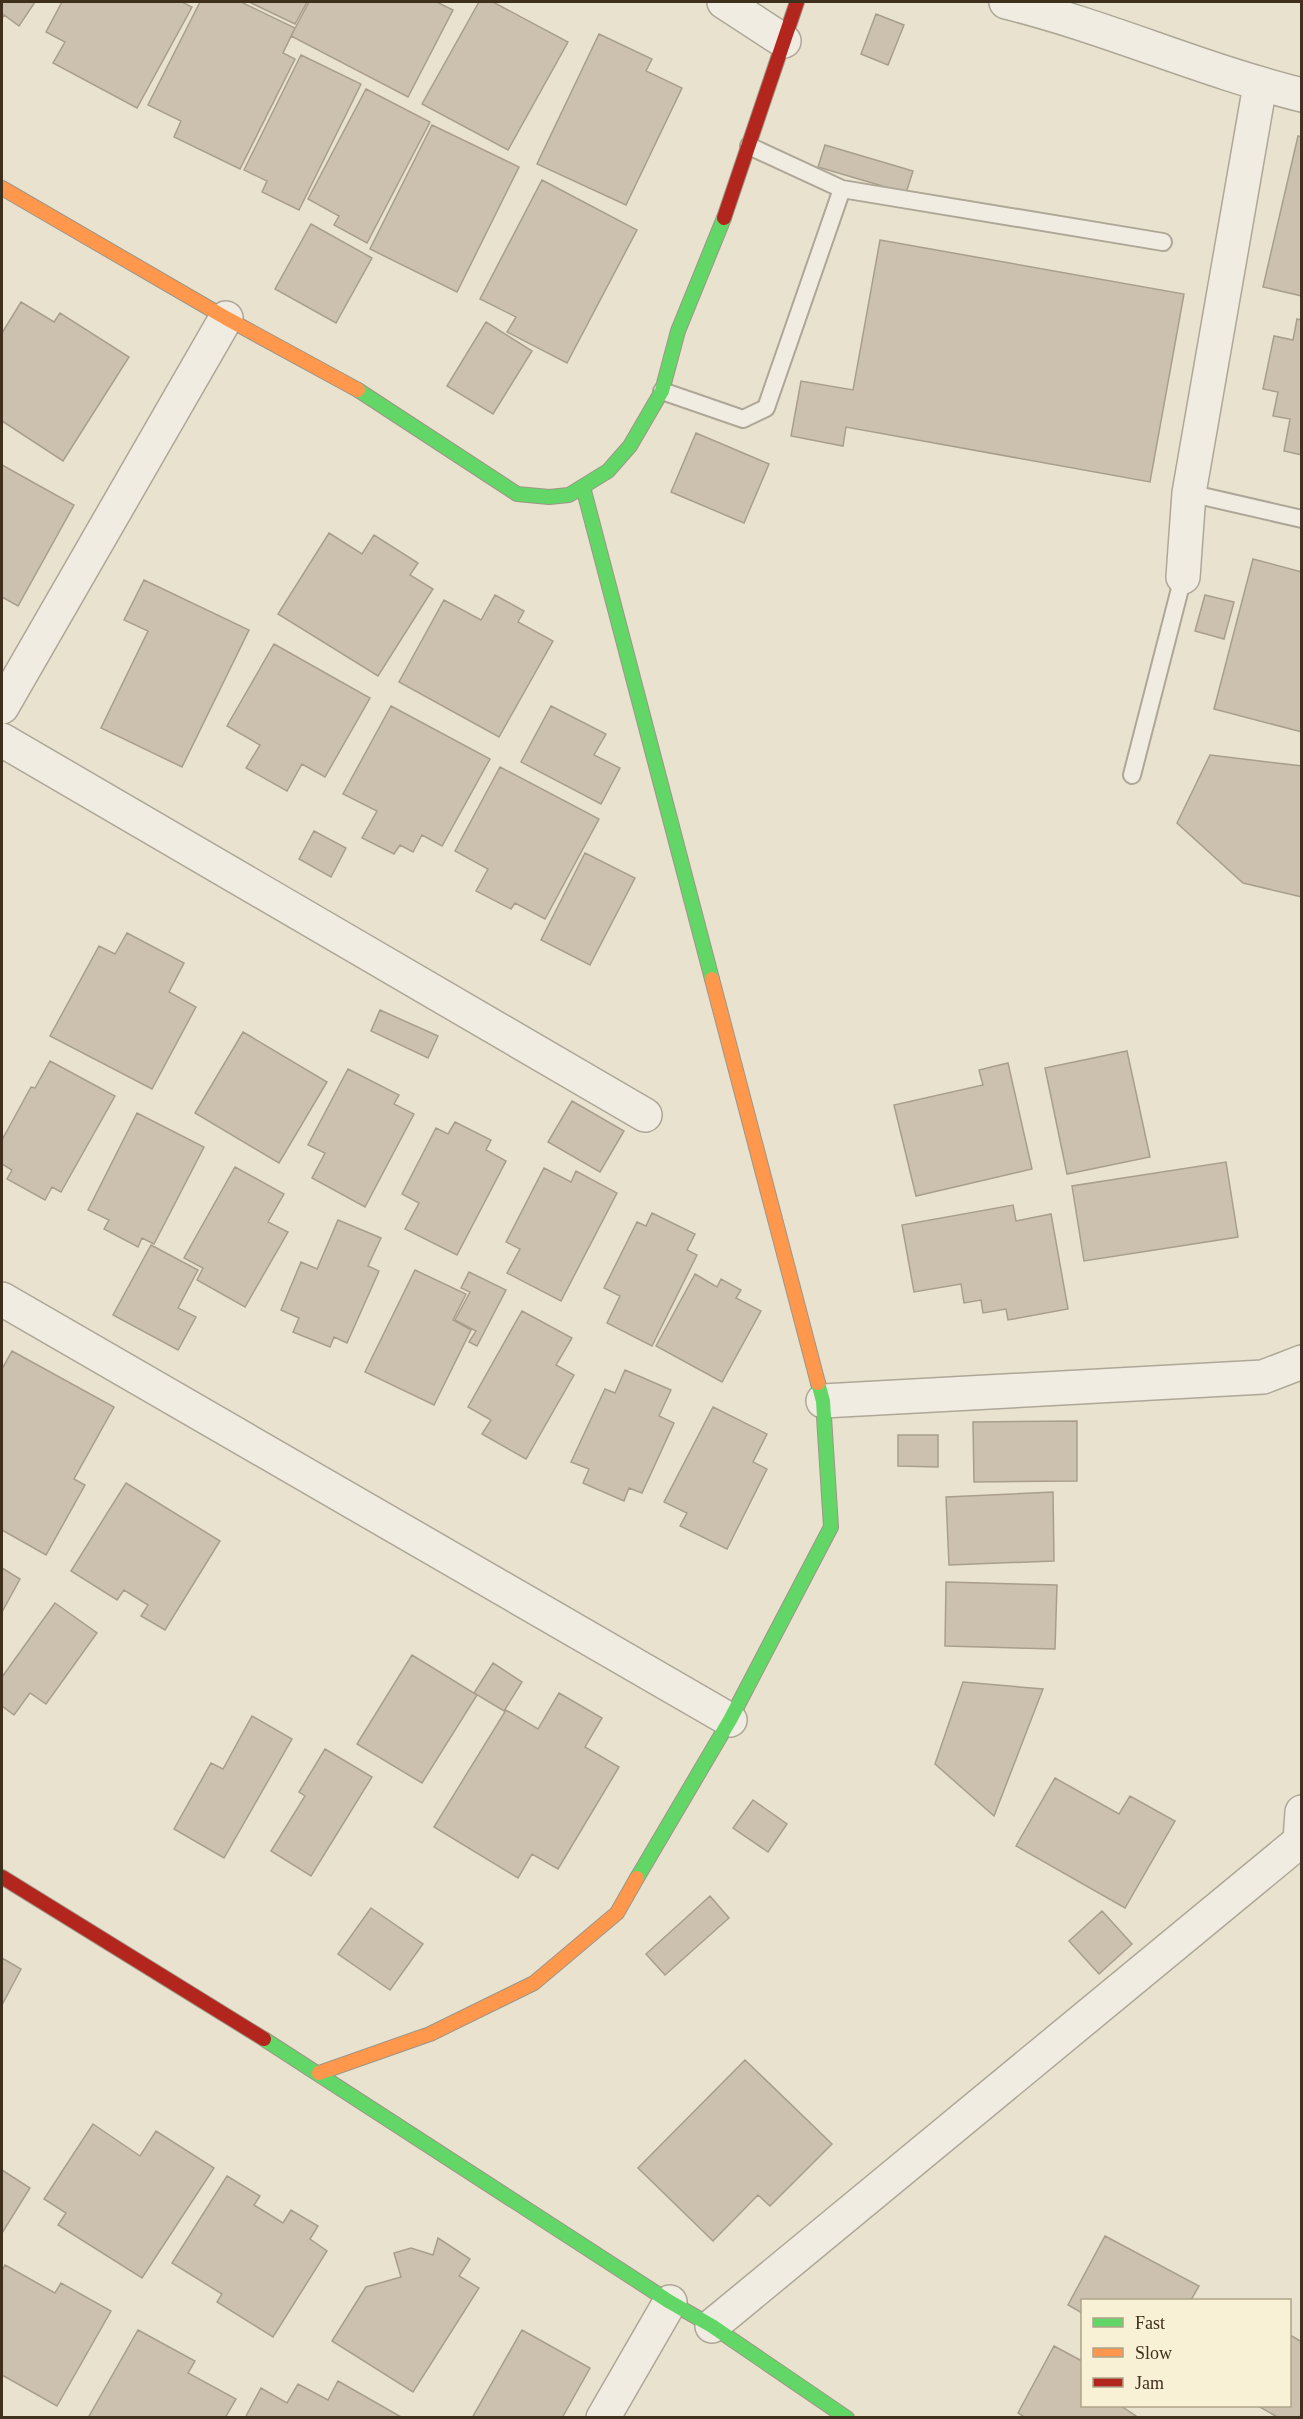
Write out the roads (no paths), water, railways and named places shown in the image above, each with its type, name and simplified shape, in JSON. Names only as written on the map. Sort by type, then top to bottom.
[{"type":"street","points":[[724,2],[784,41]]},
{"type":"street","points":[[2,188],[226,318],[350,385],[517,494],[549,498],[569,495],[608,471],[630,446],[662,391],[678,331],[732,198],[797,2]]},
{"type":"street","points":[[1006,2],[1069,9],[1260,85],[1302,95]]},
{"type":"street","points":[[1183,577],[1190,493],[1260,85]]},
{"type":"street","points":[[2,707],[226,318]]},
{"type":"street","points":[[319,2073],[430,2034],[534,1983],[617,1913],[730,1720],[831,1527],[823,1401],[583,487]]},
{"type":"street","points":[[2,740],[645,1115]]},
{"type":"street","points":[[2,1299],[730,1720]]},
{"type":"street","points":[[823,1401],[1263,1377],[1302,1362]]},
{"type":"street","points":[[712,2326],[1301,1831]]},
{"type":"street","points":[[2,1876],[319,2073],[670,2302],[712,2326],[847,2418]]},
{"type":"street","points":[[603,2418],[670,2302]]},
{"type":"lane","points":[[749,146],[842,189],[1163,242]]},
{"type":"lane","points":[[662,391],[743,419],[766,408],[842,189]]},
{"type":"lane","points":[[1190,493],[1302,519]]},
{"type":"lane","points":[[1132,775],[1183,577]]}]
